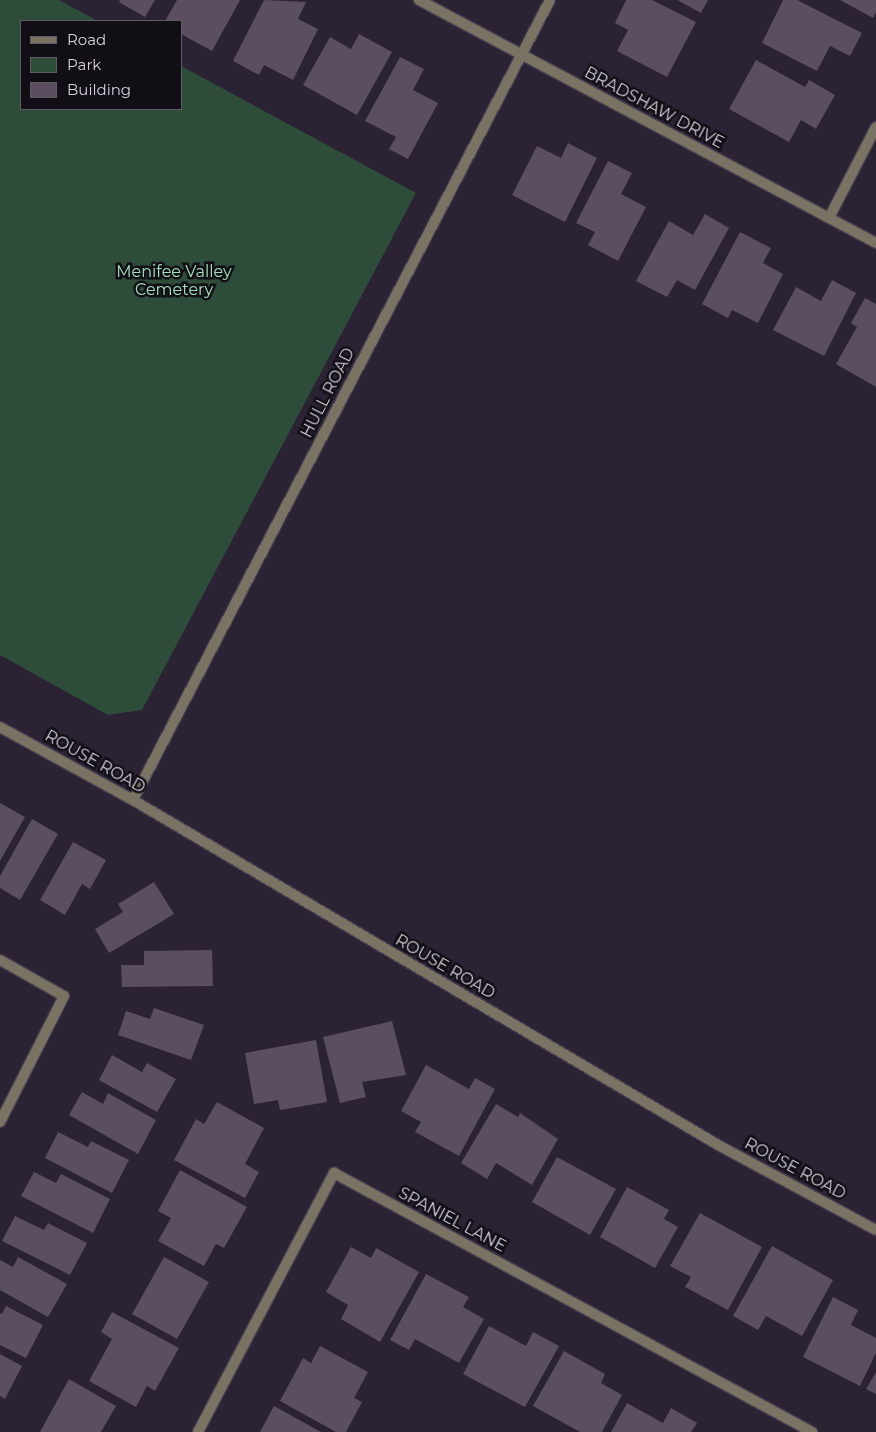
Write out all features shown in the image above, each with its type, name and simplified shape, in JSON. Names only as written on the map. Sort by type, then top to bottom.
[{"type":"street","name":"BRADSHAW DRIVE","points":[[419,0],[876,243]]},
{"type":"street","name":"HULL ROAD","points":[[133,800],[550,0]]},
{"type":"street","points":[[829,218],[876,127]]},
{"type":"street","name":"ROUSE ROAD","points":[[0,727],[133,800],[720,1146],[876,1230]]},
{"type":"street","points":[[0,960],[64,996],[0,1122]]},
{"type":"street","name":"SPANIEL LANE","points":[[198,1432],[334,1173],[812,1432]]},
{"type":"green space","name":"Menifee Valley Cemetery","points":[[0,0],[59,0],[96,20],[20,20],[20,110],[182,110],[182,67],[416,193],[142,710],[108,715],[0,655]]},
{"type":"building","points":[[120,0],[155,0],[145,17],[119,2]]},
{"type":"building","points":[[177,0],[240,0],[212,51],[182,35],[182,20],[166,20]]},
{"type":"building","points":[[264,0],[306,2],[298,19],[318,29],[293,80],[264,65],[259,75],[233,61]]},
{"type":"building","points":[[626,0],[652,0],[696,22],[667,77],[617,51],[628,30],[615,23]]},
{"type":"building","points":[[677,0],[708,0],[701,13]]},
{"type":"building","points":[[783,0],[797,0],[862,33],[850,56],[830,46],[817,71],[762,43]]},
{"type":"building","points":[[840,0],[876,0],[876,12],[873,18]]},
{"type":"building","points":[[359,34],[392,52],[357,115],[303,85],[330,37],[351,49]]},
{"type":"building","points":[[400,57],[424,69],[413,90],[438,103],[408,159],[389,149],[396,137],[365,121]]},
{"type":"building","points":[[756,60],[805,87],[809,80],[835,95],[816,129],[801,120],[789,142],[729,109]]},
{"type":"building","points":[[568,143],[597,158],[565,222],[512,195],[537,146],[561,158]]},
{"type":"building","points":[[608,161],[632,173],[621,194],[646,207],[618,261],[588,245],[595,232],[576,223]]},
{"type":"building","points":[[705,214],[729,228],[695,290],[677,280],[667,297],[636,281],[669,221],[693,235]]},
{"type":"building","points":[[740,232],[771,248],[763,263],[783,274],[758,323],[732,310],[728,318],[702,304]]},
{"type":"building","points":[[832,280],[856,293],[824,356],[773,330],[796,287],[821,301]]},
{"type":"building","points":[[865,298],[876,304],[876,387],[836,364],[857,327],[851,323]]},
{"type":"building","points":[[0,803],[25,817],[0,861]]},
{"type":"building","points":[[32,819],[58,834],[20,900],[0,888],[0,876]]},
{"type":"building","points":[[73,842],[106,860],[90,889],[82,884],[65,915],[40,900]]},
{"type":"building","points":[[154,882],[174,914],[109,953],[95,929],[123,912],[118,904]]},
{"type":"building","points":[[212,950],[213,986],[122,987],[121,965],[144,965],[144,951]]},
{"type":"building","points":[[154,1008],[204,1025],[191,1060],[118,1035],[126,1011],[150,1019]]},
{"type":"building","points":[[392,1021],[406,1075],[362,1082],[366,1097],[340,1103],[323,1037]]},
{"type":"building","points":[[316,1040],[327,1102],[280,1110],[278,1100],[254,1104],[245,1053]]},
{"type":"building","points":[[112,1055],[142,1072],[147,1063],[176,1079],[157,1112],[99,1080]]},
{"type":"building","points":[[426,1065],[469,1089],[475,1078],[495,1089],[459,1156],[415,1132],[421,1122],[401,1111]]},
{"type":"building","points":[[82,1092],[103,1104],[108,1093],[156,1120],[138,1154],[69,1115]]},
{"type":"building","points":[[217,1102],[264,1128],[245,1164],[259,1172],[245,1198],[174,1160],[196,1119],[204,1124]]},
{"type":"building","points":[[496,1104],[518,1117],[520,1113],[558,1139],[532,1185],[496,1163],[487,1179],[461,1163]]},
{"type":"building","points":[[58,1132],[88,1147],[91,1141],[129,1160],[112,1193],[45,1158]]},
{"type":"building","points":[[557,1157],[616,1189],[590,1235],[532,1202]]},
{"type":"building","points":[[180,1170],[247,1207],[224,1248],[216,1244],[204,1266],[158,1241],[171,1218],[158,1211]]},
{"type":"building","points":[[34,1172],[56,1183],[61,1174],[110,1199],[93,1233],[21,1196]]},
{"type":"building","points":[[627,1187],[669,1210],[664,1219],[678,1227],[655,1268],[600,1237]]},
{"type":"building","points":[[700,1213],[762,1247],[728,1310],[685,1287],[691,1277],[670,1266]]},
{"type":"building","points":[[15,1216],[44,1230],[48,1223],[87,1243],[70,1275],[2,1241]]},
{"type":"building","points":[[772,1246],[833,1280],[802,1336],[766,1316],[758,1330],[733,1316]]},
{"type":"building","points":[[351,1247],[371,1258],[376,1248],[419,1272],[380,1342],[341,1319],[348,1305],[326,1292]]},
{"type":"building","points":[[18,1257],[67,1284],[48,1317],[0,1290],[0,1260],[13,1267]]},
{"type":"building","points":[[164,1257],[209,1282],[177,1339],[132,1314]]},
{"type":"building","points":[[426,1274],[469,1297],[463,1307],[484,1319],[459,1363],[415,1339],[409,1350],[390,1340]]},
{"type":"building","points":[[833,1297],[858,1310],[851,1325],[876,1338],[876,1353],[860,1386],[803,1357]]},
{"type":"building","points":[[6,1306],[43,1325],[26,1358],[0,1345],[0,1313],[2,1314]]},
{"type":"building","points":[[112,1312],[179,1348],[155,1391],[147,1386],[136,1407],[89,1381],[112,1339],[101,1332]]},
{"type":"building","points":[[489,1326],[526,1346],[533,1332],[559,1346],[525,1407],[463,1374]]},
{"type":"building","points":[[320,1346],[368,1372],[354,1398],[362,1402],[346,1432],[336,1432],[280,1401],[303,1358],[311,1363]]},
{"type":"building","points":[[564,1351],[605,1374],[601,1383],[622,1395],[602,1432],[580,1432],[533,1406]]},
{"type":"building","points":[[0,1354],[22,1366],[5,1399],[0,1396]]},
{"type":"building","points":[[876,1372],[876,1394],[866,1389]]},
{"type":"building","points":[[69,1379],[116,1406],[101,1432],[40,1432]]},
{"type":"building","points":[[627,1403],[663,1423],[671,1408],[697,1423],[691,1432],[611,1432]]},
{"type":"building","points":[[274,1406],[321,1432],[260,1432]]}]
